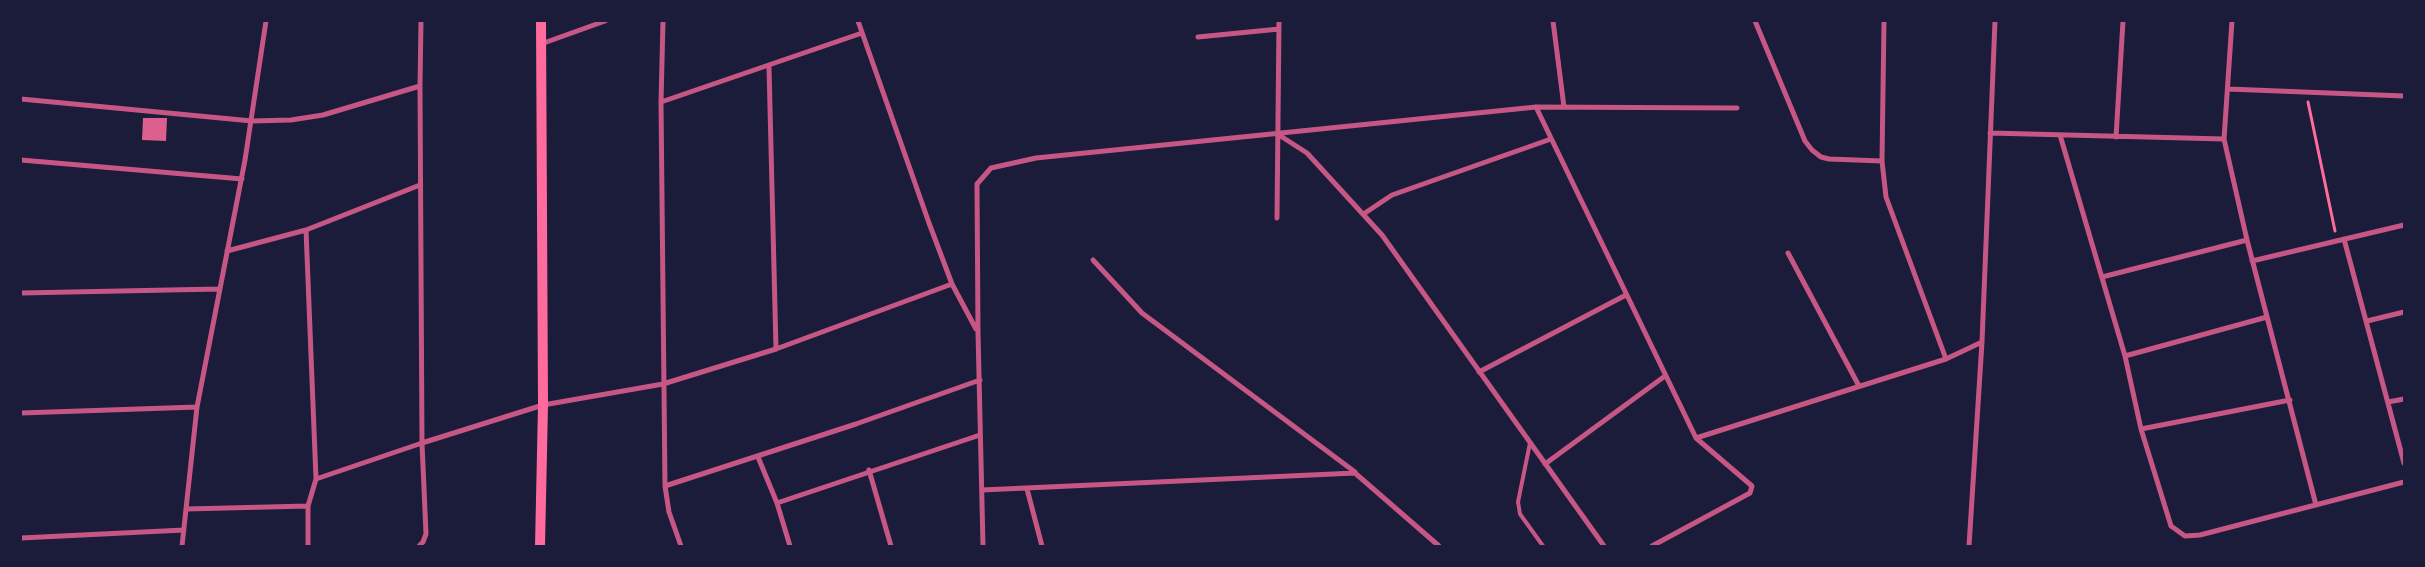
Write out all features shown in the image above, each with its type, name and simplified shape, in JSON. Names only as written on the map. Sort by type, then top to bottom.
[{"type":"main road","points":[[540,546],[543,406],[541,21]]},
{"type":"street","points":[[182,546],[197,407],[218,289],[242,179],[266,21]]},
{"type":"street","points":[[419,546],[426,534],[422,443],[421,21]]},
{"type":"street","points":[[540,44],[605,21]]},
{"type":"street","points":[[663,21],[661,102],[665,486],[669,512],[681,546]]},
{"type":"street","points":[[858,21],[952,284],[978,332]]},
{"type":"street","points":[[1277,218],[1279,21]]},
{"type":"street","points":[[1553,21],[1564,107]]},
{"type":"street","points":[[1755,21],[1806,141],[1812,150],[1821,157],[1829,159],[1882,161]]},
{"type":"street","points":[[1884,21],[1882,161],[1886,197],[1946,359]]},
{"type":"street","points":[[1969,546],[1982,342],[1995,21]]},
{"type":"street","points":[[2116,137],[2123,21]]},
{"type":"street","points":[[2232,21],[2224,139],[2252,261],[2316,505]]},
{"type":"street","points":[[1198,37],[1279,29]]},
{"type":"street","points":[[661,102],[769,67],[862,33]]},
{"type":"street","points":[[769,67],[776,349]]},
{"type":"street","points":[[21,99],[252,121],[290,120],[323,115],[420,86]]},
{"type":"street","points":[[2228,89],[2404,96]]},
{"type":"street","points":[[1536,107],[1696,438],[1747,480],[1752,489],[1750,493],[1652,546]]},
{"type":"street","points":[[983,546],[977,184],[991,168],[1036,158],[1279,135],[1536,107],[1737,108]]},
{"type":"street","points":[[1990,133],[2224,139]]},
{"type":"street","points":[[1279,135],[1307,153],[1365,213],[1604,546]]},
{"type":"street","points":[[2060,135],[2125,356],[2140,429],[2171,526],[2185,536],[2200,535],[2404,482]]},
{"type":"street","points":[[1365,213],[1392,195],[1552,139]]},
{"type":"street","points":[[21,160],[242,179]]},
{"type":"street","points":[[227,251],[306,230],[420,185]]},
{"type":"street","points":[[2252,261],[2404,225]]},
{"type":"street","points":[[306,230],[316,479],[308,506],[308,546]]},
{"type":"street","points":[[2344,239],[2404,463]]},
{"type":"street","points":[[2102,277],[2247,240]]},
{"type":"street","points":[[1788,253],[1859,386]]},
{"type":"street","points":[[1093,260],[1142,313],[1355,473],[1439,546]]},
{"type":"street","points":[[316,479],[422,443],[543,406],[663,384],[776,349],[952,284]]},
{"type":"street","points":[[21,293],[218,289]]},
{"type":"street","points":[[1479,372],[1626,295]]},
{"type":"street","points":[[2367,321],[2404,312]]},
{"type":"street","points":[[2125,356],[2267,317]]},
{"type":"street","points":[[1696,438],[1946,359],[1982,342]]},
{"type":"street","points":[[1545,464],[1665,376]]},
{"type":"street","points":[[665,486],[758,457],[980,380]]},
{"type":"street","points":[[2388,402],[2404,399]]},
{"type":"street","points":[[2140,429],[2290,400]]},
{"type":"street","points":[[21,414],[197,407]]},
{"type":"street","points":[[777,503],[869,470],[980,435]]},
{"type":"street","points":[[758,457],[777,503],[790,546]]},
{"type":"street","points":[[869,470],[891,546]]},
{"type":"street","points":[[982,490],[1355,473]]},
{"type":"street","points":[[1027,489],[1042,546]]},
{"type":"street","points":[[186,509],[308,506]]},
{"type":"street","points":[[21,538],[184,530]]},
{"type":"lane","points":[[1530,443],[1518,502],[1520,514],[1543,546]]},
{"type":"path","points":[[2306,92],[2338,241]]},
{"type":"building","points":[[143,118],[167,118],[166,141],[142,140]]}]
